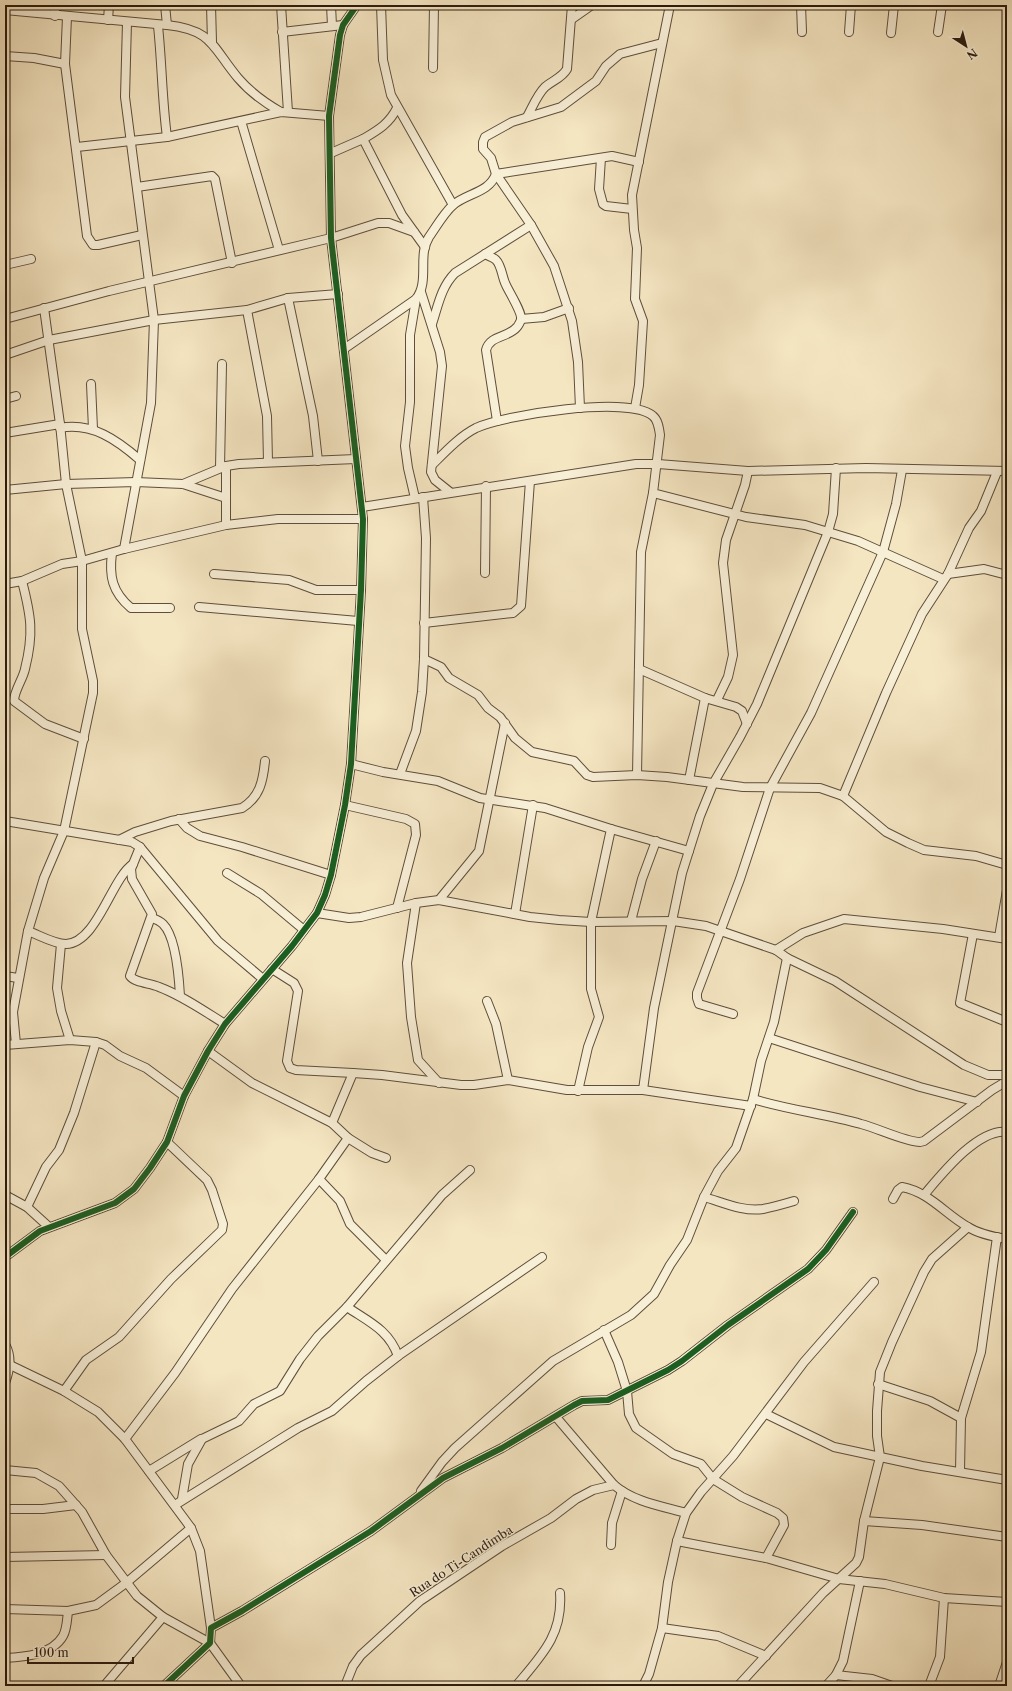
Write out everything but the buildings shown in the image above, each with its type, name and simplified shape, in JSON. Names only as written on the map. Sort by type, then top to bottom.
[{"type":"street","points":[[55,5],[55,16]]},
{"type":"street","points":[[108,20],[109,5]]},
{"type":"street","points":[[165,5],[167,25]]},
{"type":"street","points":[[211,5],[212,42]]},
{"type":"street","points":[[281,5],[284,112]]},
{"type":"street","points":[[331,5],[332,26]]},
{"type":"street","points":[[5,1257],[26,1240],[49,1227],[116,1203],[134,1189],[167,1142],[184,1096],[208,1051],[225,1024],[272,970],[317,913],[325,896],[331,875],[345,805],[351,764],[358,621],[361,590],[363,519],[331,238],[331,152],[329,116],[340,35],[343,25],[357,5]]},
{"type":"street","points":[[381,5],[383,60],[391,95],[453,205]]},
{"type":"street","points":[[433,68],[434,5]]},
{"type":"street","points":[[527,117],[539,93],[550,82],[565,74],[567,69],[572,5]]},
{"type":"street","points":[[572,19],[592,5]]},
{"type":"street","points":[[635,408],[639,385],[643,321],[635,298],[637,248],[632,209],[632,195],[670,5]]},
{"type":"street","points":[[801,5],[802,32]]},
{"type":"street","points":[[849,32],[851,5]]},
{"type":"street","points":[[890,33],[894,5]]},
{"type":"street","points":[[938,32],[942,5]]},
{"type":"street","points":[[5,10],[158,26],[167,25],[192,30],[212,42],[237,77],[250,92],[284,112]]},
{"type":"street","points":[[67,17],[65,64],[71,118],[77,147],[89,241],[93,245],[98,245],[142,235]]},
{"type":"street","points":[[124,549],[150,403],[154,320],[125,97],[127,22]]},
{"type":"street","points":[[282,32],[343,25]]},
{"type":"street","points":[[158,26],[163,70],[162,97],[167,137]]},
{"type":"street","points":[[580,408],[578,362],[569,308],[554,266],[531,225],[496,174],[491,158],[483,149],[483,142],[485,137],[512,122],[553,111],[561,107],[596,81],[606,66],[620,54],[662,42]]},
{"type":"street","points":[[5,56],[34,58],[65,64]]},
{"type":"street","points":[[331,152],[363,139],[383,127],[391,120],[397,108]]},
{"type":"street","points":[[77,147],[167,137],[284,112],[329,116]]},
{"type":"street","points":[[241,121],[278,250]]},
{"type":"street","points":[[363,139],[402,215],[425,247]]},
{"type":"street","points":[[496,174],[612,156],[639,162]]},
{"type":"street","points":[[601,158],[599,189],[603,204],[606,206],[632,209]]},
{"type":"street","points":[[400,774],[416,731],[420,708],[424,659],[426,538],[419,498],[408,468],[405,446],[410,402],[410,335],[418,295],[423,286],[425,247],[430,237],[453,205],[488,186],[494,181],[496,174]]},
{"type":"street","points":[[137,187],[212,176],[215,179],[232,263]]},
{"type":"street","points":[[5,319],[44,308],[331,238],[378,223],[389,223],[414,232]]},
{"type":"street","points":[[432,325],[442,290],[448,280],[455,273],[531,225]]},
{"type":"street","points":[[485,254],[495,259],[499,266],[502,278],[520,313],[521,319],[517,327],[512,331],[493,339],[487,344],[486,350],[497,421]]},
{"type":"street","points":[[5,265],[31,259]]},
{"type":"street","points":[[5,355],[49,340],[154,320],[248,310],[288,298],[338,294]]},
{"type":"street","points":[[418,295],[432,325],[440,352],[442,366],[431,472],[435,480],[450,492]]},
{"type":"street","points":[[344,349],[418,295]]},
{"type":"street","points":[[288,298],[313,416],[318,461]]},
{"type":"street","points":[[16,1044],[12,1012],[28,931],[44,878],[64,831],[93,693],[93,682],[82,629],[82,561],[66,484],[60,426],[44,308]]},
{"type":"street","points":[[521,319],[544,317],[569,308]]},
{"type":"street","points":[[248,310],[267,416],[268,462]]},
{"type":"street","points":[[222,364],[223,467],[226,498],[226,525]]},
{"type":"street","points":[[91,384],[93,429]]},
{"type":"street","points":[[5,399],[16,396]]},
{"type":"street","points":[[432,465],[467,434],[476,428],[497,421],[536,412],[580,408],[635,408],[653,416],[659,425],[660,435],[658,464],[641,552],[637,775]]},
{"type":"street","points":[[5,433],[77,425],[93,429],[123,446],[140,460]]},
{"type":"street","points":[[183,484],[223,467],[268,462],[356,459]]},
{"type":"street","points":[[362,507],[486,486],[530,481],[636,464],[658,464],[748,471],[836,468],[902,470],[950,469],[1007,472]]},
{"type":"street","points":[[643,1090],[654,1008],[689,851],[713,784],[747,724],[828,532],[833,514],[836,468]]},
{"type":"street","points":[[733,1014],[702,1006],[696,998],[740,879],[770,788],[811,713],[883,552],[896,504],[902,470]]},
{"type":"street","points":[[717,700],[728,677],[733,655],[723,563],[726,540],[748,471]]},
{"type":"street","points":[[842,796],[879,707],[922,614],[945,577],[966,533],[982,511],[997,472]]},
{"type":"street","points":[[424,623],[513,613],[521,606],[530,481]]},
{"type":"street","points":[[5,490],[66,484],[136,482],[183,484],[226,498]]},
{"type":"street","points":[[486,486],[486,573]]},
{"type":"street","points":[[653,493],[735,514],[793,523],[863,542],[883,552],[945,577],[984,569],[1007,575]]},
{"type":"street","points":[[5,584],[22,581],[62,564],[82,561],[124,549],[226,525],[278,519],[363,519]]},
{"type":"street","points":[[112,553],[111,577],[124,602],[131,608],[170,608]]},
{"type":"street","points":[[214,574],[289,580],[316,590],[361,590]]},
{"type":"street","points":[[22,581],[31,618],[32,630],[30,650],[14,701],[45,724],[84,738]]},
{"type":"street","points":[[199,607],[358,621]]},
{"type":"street","points":[[424,659],[441,667],[449,678],[478,695],[505,723],[515,738],[532,752],[574,761],[587,775],[593,777],[637,775],[713,784],[770,788],[820,788],[842,796],[886,832],[924,850],[976,856],[1007,866]]},
{"type":"street","points":[[639,669],[705,698],[717,700],[740,709],[747,724]]},
{"type":"street","points":[[689,780],[705,698]]},
{"type":"street","points":[[439,900],[476,856],[481,845],[505,723]]},
{"type":"street","points":[[119,841],[155,825],[179,819],[242,808],[251,802],[258,794],[262,785],[265,761]]},
{"type":"street","points":[[351,764],[383,772],[438,781],[471,796],[490,800],[533,805],[611,829],[656,840],[689,851]]},
{"type":"street","points":[[345,805],[406,819],[415,824],[416,834],[396,908]]},
{"type":"street","points":[[515,914],[533,805]]},
{"type":"street","points":[[179,819],[187,828],[200,836],[242,847],[331,875]]},
{"type":"street","points":[[5,820],[119,841],[132,842],[140,847],[218,941],[263,979]]},
{"type":"street","points":[[578,1091],[588,1046],[598,1017],[591,989],[591,922],[611,829]]},
{"type":"street","points":[[631,921],[642,879],[656,840]]},
{"type":"street","points":[[140,847],[133,864],[132,879],[151,909],[152,918],[130,976],[133,980],[154,985],[180,996],[225,1024]]},
{"type":"street","points":[[28,931],[61,944],[71,943],[87,932],[106,906],[124,871],[133,864]]},
{"type":"street","points":[[227,873],[261,894],[304,930]]},
{"type":"street","points":[[776,950],[797,936],[844,919],[1003,938],[1007,890]]},
{"type":"street","points":[[317,913],[349,918],[365,916],[416,903],[439,900],[515,914],[591,922],[673,921],[702,925],[776,950],[787,958],[835,980],[964,1065],[988,1075],[1007,1075]]},
{"type":"street","points":[[416,903],[407,963],[411,1017],[418,1060],[439,1083]]},
{"type":"street","points":[[152,918],[162,923],[174,947],[179,975],[180,996]]},
{"type":"street","points":[[973,934],[960,1003],[1007,1022]]},
{"type":"street","points":[[61,944],[57,988],[60,1011],[70,1040]]},
{"type":"street","points":[[417,1496],[452,1452],[553,1361],[630,1315],[654,1294],[670,1265],[687,1240],[704,1197],[722,1165],[733,1154],[752,1103],[761,1061],[774,1022],[787,958]]},
{"type":"street","points":[[272,970],[294,983],[298,991],[287,1061],[290,1068],[296,1070],[382,1075],[439,1083],[474,1085],[508,1080],[578,1091],[643,1090],[752,1103],[828,1115],[920,1142],[934,1135],[1007,1081]]},
{"type":"street","points":[[5,976],[18,978]]},
{"type":"street","points":[[487,1001],[496,1024],[508,1080]]},
{"type":"street","points":[[769,1038],[920,1087],[977,1102]]},
{"type":"street","points":[[5,1045],[70,1040],[96,1042],[105,1045],[120,1056],[146,1068],[184,1096]]},
{"type":"street","points":[[27,1207],[46,1167],[59,1150],[74,1113],[96,1042]]},
{"type":"street","points":[[208,1051],[252,1083],[332,1123],[348,1138],[372,1153],[386,1158]]},
{"type":"street","points":[[332,1123],[353,1074]]},
{"type":"street","points":[[924,1195],[953,1162],[978,1142],[994,1133],[1007,1132]]},
{"type":"street","points":[[125,1439],[175,1373],[232,1288],[319,1180],[348,1138]]},
{"type":"street","points":[[64,1391],[86,1360],[118,1337],[171,1279],[222,1230],[223,1224],[212,1190],[207,1180],[167,1142]]},
{"type":"street","points":[[149,1471],[202,1439],[233,1424],[239,1420],[254,1404],[280,1391],[300,1359],[318,1336],[347,1307],[442,1195],[470,1170]]},
{"type":"street","points":[[319,1180],[340,1201],[350,1224],[386,1260]]},
{"type":"street","points":[[894,1199],[898,1190],[902,1187],[924,1195],[968,1228],[1007,1239]]},
{"type":"street","points":[[5,1196],[27,1207],[49,1227]]},
{"type":"street","points":[[704,1197],[736,1207],[750,1209],[762,1209],[794,1202]]},
{"type":"street","points":[[211,1628],[370,1531],[443,1478],[466,1468],[582,1401],[608,1400],[682,1361],[728,1325],[798,1277],[826,1250],[853,1212]]},
{"type":"street","points":[[738,1686],[823,1594],[856,1563],[859,1558],[864,1520],[880,1457],[877,1436],[878,1384],[885,1358],[924,1272],[932,1258],[968,1228]]},
{"type":"street","points":[[960,1471],[961,1418],[981,1352],[997,1237]]},
{"type":"street","points":[[175,1505],[182,1499],[298,1428],[332,1411],[366,1381],[398,1356],[542,1258]]},
{"type":"street","points":[[643,1686],[649,1674],[662,1628],[668,1582],[676,1541],[686,1513],[766,1414],[804,1362],[874,1282]]},
{"type":"street","points":[[347,1307],[386,1334],[394,1344],[398,1356]]},
{"type":"street","points":[[604,1330],[618,1362],[627,1391],[629,1414],[636,1428],[673,1454],[701,1464],[713,1479],[742,1497],[777,1513],[783,1518],[784,1525],[766,1558]]},
{"type":"street","points":[[5,1344],[8,1350],[10,1365],[5,1383]]},
{"type":"street","points":[[10,1365],[64,1391],[103,1416],[125,1439],[191,1528],[200,1551],[211,1628],[210,1643],[164,1686]]},
{"type":"street","points":[[878,1384],[930,1401],[961,1418]]},
{"type":"street","points":[[766,1414],[834,1447],[880,1457],[1007,1480]]},
{"type":"street","points":[[556,1417],[614,1484],[622,1491],[634,1498],[686,1513]]},
{"type":"street","points":[[182,1499],[188,1464],[202,1439]]},
{"type":"street","points":[[5,1470],[24,1471],[47,1478],[59,1486],[82,1512],[106,1555],[126,1583],[143,1602],[163,1617],[210,1643],[241,1686]]},
{"type":"street","name":"Rua do Ti-Candimba","points":[[345,1686],[353,1666],[362,1654],[420,1601],[502,1546],[551,1518],[576,1499],[593,1490],[614,1484]]},
{"type":"street","points":[[611,1544],[612,1523],[622,1491]]},
{"type":"street","points":[[5,1509],[43,1509],[76,1505]]},
{"type":"street","points":[[864,1520],[922,1525],[1007,1536]]},
{"type":"street","points":[[5,1609],[68,1611],[96,1605],[126,1583],[191,1528]]},
{"type":"street","points":[[676,1541],[766,1558],[839,1579],[885,1584],[944,1598],[1007,1602]]},
{"type":"street","points":[[5,1557],[106,1555]]},
{"type":"street","points":[[826,1686],[836,1675],[845,1653],[860,1581]]},
{"type":"street","points":[[516,1686],[554,1636],[560,1618],[560,1593]]},
{"type":"street","points":[[929,1686],[940,1657],[944,1598]]},
{"type":"street","points":[[5,1658],[31,1655],[56,1644],[64,1636],[68,1611]]},
{"type":"street","points":[[104,1686],[163,1617]]},
{"type":"street","points":[[662,1628],[718,1636],[766,1656]]},
{"type":"street","points":[[999,1686],[1007,1662]]},
{"type":"street","points":[[836,1675],[872,1679],[892,1686]]},
{"type":"cycle path","points":[[5,1257],[40,1231],[115,1203],[134,1189],[167,1142],[184,1096],[208,1051],[225,1024],[292,946],[317,913],[325,895],[331,875],[345,805],[351,764],[361,590],[363,519],[331,238],[329,116],[340,35],[343,25],[357,5]]},
{"type":"cycle path","points":[[164,1686],[210,1643],[211,1628],[242,1611],[371,1531],[443,1478],[502,1448],[582,1401],[608,1400],[668,1370],[682,1361],[728,1325],[808,1269],[826,1250],[853,1212]]}]
